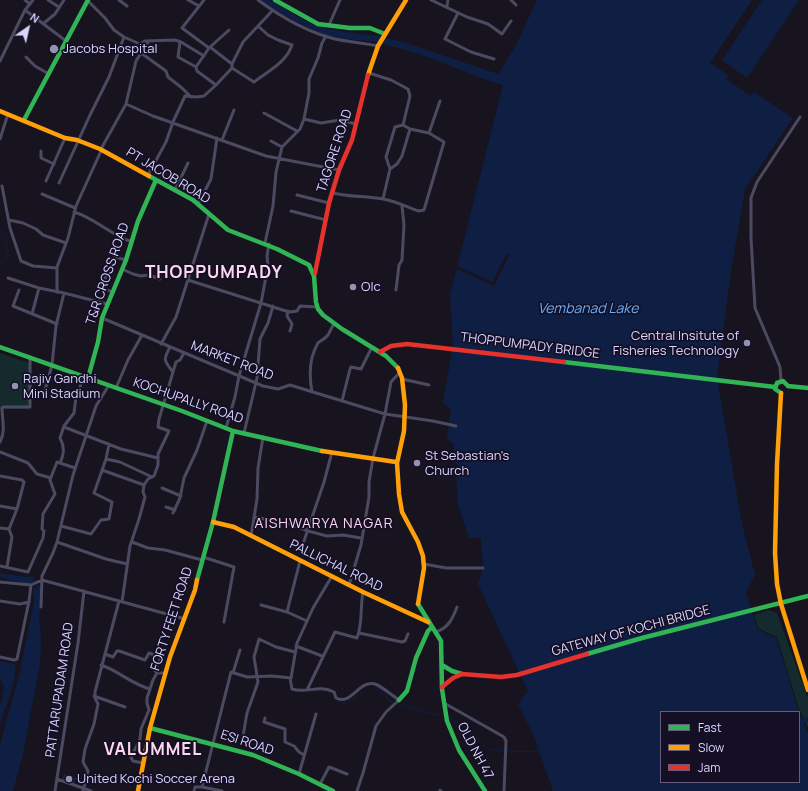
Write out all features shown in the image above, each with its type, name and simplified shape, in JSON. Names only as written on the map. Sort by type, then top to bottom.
[{"type":"main road","points":[[275,0],[318,24],[370,28],[384,35]]},
{"type":"main road","name":"TAGORE ROAD","points":[[317,307],[314,293],[315,273],[326,220],[339,170],[352,140],[369,73],[378,45],[406,0]]},
{"type":"main road","points":[[24,120],[88,1]]},
{"type":"main road","name":"PT JACOB ROAD","points":[[0,111],[65,138],[101,150],[128,163],[198,204],[228,230],[279,248],[309,265],[315,273]]},
{"type":"main road","name":"T&R CROSS ROAD","points":[[86,377],[98,342],[102,318],[126,260],[138,221],[156,180]]},
{"type":"main road","points":[[317,307],[323,316],[334,324],[392,361],[400,372],[404,388],[405,418],[403,439],[396,462],[399,502],[405,518],[423,554],[424,564]]},
{"type":"main road","name":"THOPPUMPADY BRIDGE","points":[[380,352],[387,346],[396,343],[426,345],[775,386]]},
{"type":"main road","name":"KOCHUPALLY ROAD","points":[[0,347],[164,404],[233,431],[332,452],[396,462]]},
{"type":"main road","points":[[782,393],[778,392],[775,386],[781,381],[786,383],[788,386],[808,388]]},
{"type":"main road","points":[[782,393],[787,390],[788,386]]},
{"type":"main road","points":[[782,393],[777,464],[775,554],[777,584],[781,604],[806,677],[808,690]]},
{"type":"main road","name":"FORTY FEET ROAD","points":[[138,791],[150,728],[170,657],[196,590],[233,431]]},
{"type":"main road","name":"PALLICHAL ROAD","points":[[213,522],[234,527],[363,592],[428,622]]},
{"type":"main road","name":"OLD NH 47","points":[[424,564],[418,604],[441,641],[442,687],[447,721],[460,750],[485,791]]},
{"type":"main road","points":[[781,604],[808,596]]},
{"type":"main road","name":"GATEWAY OF KOCHI BRIDGE","points":[[462,674],[501,677],[517,675],[642,638],[781,604]]},
{"type":"main road","points":[[399,700],[408,690],[416,658],[428,631],[432,627]]},
{"type":"main road","points":[[442,665],[452,672],[462,674]]},
{"type":"main road","points":[[442,676],[462,674]]},
{"type":"main road","points":[[442,687],[453,678],[462,674]]},
{"type":"main road","name":"ESI ROAD","points":[[150,728],[253,754],[333,791]]},
{"type":"street","points":[[25,0],[30,4]]},
{"type":"street","points":[[0,61],[25,10],[33,0]]},
{"type":"street","points":[[48,0],[59,7]]},
{"type":"street","points":[[44,24],[55,14],[64,0]]},
{"type":"street","points":[[119,0],[127,6]]},
{"type":"street","points":[[190,0],[199,6]]},
{"type":"street","points":[[204,0],[182,28],[232,64]]},
{"type":"street","points":[[258,0],[272,11],[307,29],[336,39],[378,45]]},
{"type":"street","points":[[329,25],[340,0]]},
{"type":"street","points":[[431,0],[488,24],[502,34],[511,21]]},
{"type":"street","points":[[447,6],[448,0]]},
{"type":"street","points":[[511,0],[516,5]]},
{"type":"street","points":[[88,1],[105,18],[114,30],[124,37],[140,44],[170,40],[180,42],[204,56]]},
{"type":"street","points":[[25,10],[66,42]]},
{"type":"street","points":[[148,175],[166,142],[185,96],[204,96],[216,85],[232,68],[232,64],[243,42],[272,11]]},
{"type":"street","points":[[458,12],[445,39],[471,52],[494,60]]},
{"type":"street","points":[[232,68],[254,82],[278,65],[286,57],[292,45],[268,35],[258,26]]},
{"type":"street","points":[[196,67],[209,47],[229,30]]},
{"type":"street","points":[[226,428],[238,376],[261,303],[268,266],[267,244],[273,206],[276,172],[282,147],[300,129],[304,119],[309,93],[309,79],[326,36]]},
{"type":"street","points":[[59,183],[109,77],[124,37]]},
{"type":"street","points":[[57,292],[57,268],[66,243],[75,208],[101,150],[126,104],[136,60],[148,42]]},
{"type":"street","points":[[180,42],[178,57],[196,67],[197,71],[216,85]]},
{"type":"street","points":[[141,53],[166,71],[168,77],[192,97]]},
{"type":"street","points":[[26,57],[35,66],[49,74]]},
{"type":"street","points":[[369,73],[391,80],[408,89],[410,96],[403,125]]},
{"type":"street","points":[[429,133],[440,101]]},
{"type":"street","points":[[126,104],[153,116],[266,156],[339,170]]},
{"type":"street","points":[[222,140],[234,110]]},
{"type":"street","points":[[264,113],[297,131]]},
{"type":"street","points":[[0,139],[8,114]]},
{"type":"street","points":[[781,381],[780,367],[755,308],[751,238],[751,198],[757,182],[800,117]]},
{"type":"street","points":[[304,119],[321,123],[340,120],[356,124]]},
{"type":"street","points":[[333,193],[346,196],[383,199],[418,211],[424,210],[444,142],[429,133],[410,129],[403,125],[395,126],[386,157],[390,169],[383,199]]},
{"type":"street","points":[[390,169],[397,164],[402,156],[410,129]]},
{"type":"street","points":[[46,182],[65,138]]},
{"type":"street","points":[[198,204],[211,179],[217,138]]},
{"type":"street","points":[[272,141],[282,147]]},
{"type":"street","points":[[41,151],[41,158],[54,164]]},
{"type":"street","points":[[175,190],[188,162]]},
{"type":"street","points":[[2,186],[10,228],[21,261],[33,266],[57,268]]},
{"type":"street","points":[[42,194],[75,208]]},
{"type":"street","points":[[297,195],[330,203]]},
{"type":"street","points":[[396,290],[399,265],[402,260],[404,225],[402,206]]},
{"type":"street","points":[[291,211],[326,220]]},
{"type":"street","points":[[74,212],[85,215],[112,233],[132,242]]},
{"type":"street","points":[[161,344],[176,317],[209,214]]},
{"type":"street","points":[[9,220],[23,223],[36,229],[43,235],[66,243]]},
{"type":"street","points":[[112,292],[101,287],[115,257],[126,260]]},
{"type":"street","points":[[122,269],[133,274],[141,276],[149,275],[160,279]]},
{"type":"street","points":[[8,278],[39,288],[107,304]]},
{"type":"street","points":[[188,280],[288,311],[297,311],[300,306],[317,307]]},
{"type":"street","points":[[32,314],[39,288]]},
{"type":"street","points":[[19,290],[12,306],[57,324]]},
{"type":"street","points":[[44,394],[52,365],[57,324],[64,293]]},
{"type":"street","points":[[244,433],[256,383],[260,339],[268,323],[273,306]]},
{"type":"street","points":[[288,311],[287,316],[292,324],[290,331]]},
{"type":"street","name":"MARKET ROAD","points":[[102,318],[184,354],[256,383],[278,389],[290,385],[384,414],[456,426]]},
{"type":"street","points":[[312,392],[310,373],[313,357],[317,345],[327,336],[334,324]]},
{"type":"street","points":[[116,388],[128,360],[142,336]]},
{"type":"street","points":[[170,347],[164,361],[172,372]]},
{"type":"street","points":[[342,401],[351,367],[361,369],[372,347]]},
{"type":"street","points":[[84,790],[88,771],[83,762],[98,704],[94,696],[104,654],[120,601],[130,546],[145,497],[143,492],[144,485],[152,477],[158,465],[158,454],[169,431],[158,428],[159,419],[172,372],[176,362],[180,360],[184,354]]},
{"type":"street","points":[[0,442],[4,429],[2,408],[30,407],[30,357]]},
{"type":"street","points":[[350,585],[357,561],[369,497],[369,482],[373,458],[391,382],[400,372]]},
{"type":"street","points":[[60,463],[64,450],[63,443],[60,438],[64,427],[74,413],[76,397],[86,377]]},
{"type":"street","points":[[402,379],[429,385]]},
{"type":"street","points":[[41,607],[41,580],[58,542],[75,468],[96,406],[109,385]]},
{"type":"street","points":[[166,507],[174,512],[181,496],[184,478],[197,450],[207,421]]},
{"type":"street","points":[[64,427],[121,449],[158,458]]},
{"type":"street","points":[[251,536],[257,500],[258,468],[262,437]]},
{"type":"street","points":[[61,526],[91,534],[101,520],[109,520],[112,502],[94,493],[106,459],[109,444]]},
{"type":"street","points":[[0,452],[28,463],[37,474],[51,478]]},
{"type":"street","points":[[303,544],[324,482],[332,452]]},
{"type":"street","points":[[106,459],[120,462],[152,477]]},
{"type":"street","points":[[0,566],[28,572],[43,538],[43,514],[55,494],[50,480],[57,462],[75,468]]},
{"type":"street","points":[[102,470],[144,485]]},
{"type":"street","points":[[0,476],[22,480],[24,482],[17,509],[9,529],[12,537],[7,567]]},
{"type":"street","points":[[162,488],[181,496]]},
{"type":"street","points":[[0,506],[17,509]]},
{"type":"street","points":[[254,517],[290,524],[327,536],[343,535],[361,538]]},
{"type":"street","points":[[0,528],[9,529]]},
{"type":"street","points":[[58,542],[106,559],[127,564]]},
{"type":"street","points":[[132,542],[148,548],[165,550],[234,566],[224,622]]},
{"type":"street","points":[[287,612],[300,561]]},
{"type":"street","points":[[424,564],[446,568],[482,568]]},
{"type":"street","points":[[332,576],[307,621],[296,646],[290,678],[292,689],[298,691],[317,688],[331,690],[334,692],[336,698],[344,700],[348,699],[360,688],[370,683],[381,686],[399,700],[386,712],[376,726],[357,791]]},
{"type":"street","points":[[0,582],[32,584],[41,580],[185,619]]},
{"type":"street","points":[[0,658],[17,659],[32,584]]},
{"type":"street","name":"PATTARUPADAM ROAD","points":[[55,791],[78,643],[84,591]]},
{"type":"street","points":[[307,690],[321,662],[322,656],[335,632],[356,638],[359,633],[363,592]]},
{"type":"street","points":[[0,601],[20,604],[29,602]]},
{"type":"street","points":[[261,605],[287,612],[307,621]]},
{"type":"street","points":[[435,632],[439,632],[450,623],[457,607]]},
{"type":"street","points":[[359,633],[402,642],[405,641],[408,634]]},
{"type":"street","points":[[243,736],[247,713],[258,682],[254,657],[259,639],[276,647],[295,652]]},
{"type":"street","points":[[296,646],[322,656]]},
{"type":"street","points":[[202,787],[231,672],[233,673],[240,650]]},
{"type":"street","points":[[104,654],[113,657],[117,651],[119,651],[145,660],[149,653],[161,657],[155,671],[157,673],[150,689],[147,702],[149,710],[141,729],[140,739],[131,758],[133,761],[143,763]]},
{"type":"street","points":[[102,665],[133,683],[150,689]]},
{"type":"street","points":[[157,673],[166,673]]},
{"type":"street","points":[[233,673],[247,676],[290,678]]},
{"type":"street","points":[[94,696],[125,706]]},
{"type":"street","points":[[444,703],[504,737],[506,741],[504,791]]},
{"type":"street","points":[[299,774],[316,714]]},
{"type":"street","points":[[264,718],[264,722],[285,729],[285,742],[294,746],[304,755]]},
{"type":"street","points":[[320,784],[329,767],[346,774]]},
{"type":"street","points":[[57,779],[84,790],[91,791]]},
{"type":"street","points":[[194,791],[195,787],[222,791]]},
{"type":"green space","name":"Rajiv Gandhi Mini Stadium","points":[[0,353],[29,363],[30,409],[0,409]]},
{"type":"green space","points":[[769,610],[777,613],[808,698],[808,728],[798,706],[777,637],[758,628],[754,615]]},
{"type":"green space","name":"United Kochi Soccer Arena","points":[[64,774],[76,778],[74,784],[62,780]]},
{"type":"water","name":"Vembanad Lake","points":[[260,0],[269,0],[311,24],[344,32],[380,36],[413,45],[498,74],[514,49],[537,0],[752,0],[710,63],[728,75],[726,79],[751,96],[754,92],[793,118],[745,189],[731,271],[717,377],[742,524],[755,575],[746,592],[757,629],[776,638],[799,711],[660,711],[660,783],[800,783],[800,715],[802,720],[808,717],[808,721],[804,723],[808,732],[808,791],[553,791],[534,736],[518,704],[528,691],[478,584],[483,568],[481,538],[469,538],[458,504],[456,476],[458,466],[454,460],[454,444],[447,439],[451,409],[443,403],[453,345],[450,296],[503,85],[420,54],[376,42],[337,38],[324,35],[272,9]]},
{"type":"water","points":[[762,0],[799,0],[747,78],[722,60]]},
{"type":"water","points":[[0,573],[26,577],[33,576],[34,580],[32,584],[8,580],[0,577]]},
{"type":"water","points":[[40,585],[40,664],[22,758],[13,791],[0,791],[0,745],[20,672],[34,602],[33,589]]},
{"type":"water","points":[[0,661],[15,664],[15,671],[0,724],[0,703],[4,697],[2,693],[4,691],[4,685],[0,685],[3,682],[0,680]]},
{"type":"pier","points":[[507,253],[510,254],[494,286],[457,269],[458,266],[492,282]]},
{"type":"waterway","points":[[0,230],[7,248],[6,260],[3,264],[0,263]]},
{"type":"waterway","points":[[32,580],[35,580],[37,586]]},
{"type":"waterway","points":[[378,688],[393,703]]},
{"type":"waterway","points":[[336,699],[340,702],[347,703],[362,692]]},
{"type":"waterway","points":[[401,704],[439,715]]},
{"type":"waterway","points":[[450,718],[468,730],[487,748],[504,751]]},
{"type":"waterway","points":[[508,751],[531,752],[539,750]]},
{"type":"traffic: fast","points":[[24,120],[88,0]]},
{"type":"traffic: fast","points":[[275,0],[318,24],[350,28],[370,28],[385,34]]},
{"type":"traffic: fast","points":[[149,176],[193,200],[228,230],[277,249],[309,265],[314,276],[316,302],[318,309],[323,315],[342,329],[386,356],[398,368]]},
{"type":"traffic: fast","points":[[88,378],[98,342],[102,318],[126,260],[138,221],[156,180]]},
{"type":"traffic: fast","points":[[0,347],[182,411],[233,431],[322,451]]},
{"type":"traffic: fast","points":[[564,362],[775,387]]},
{"type":"traffic: fast","points":[[781,393],[775,389],[777,383],[783,381],[788,386]]},
{"type":"traffic: fast","points":[[788,386],[808,388]]},
{"type":"traffic: fast","points":[[197,580],[213,522],[233,431]]},
{"type":"traffic: fast","points":[[587,654],[642,638],[808,596]]},
{"type":"traffic: fast","points":[[418,604],[441,641],[442,689],[447,721],[459,750],[485,791]]},
{"type":"traffic: fast","points":[[399,700],[407,691],[416,658],[428,631],[432,627]]},
{"type":"traffic: fast","points":[[442,665],[452,671],[462,674]]},
{"type":"traffic: fast","points":[[150,728],[253,755],[299,774],[333,791]]},
{"type":"traffic: slow","points":[[368,75],[378,46],[406,0]]},
{"type":"traffic: slow","points":[[0,111],[65,138],[77,140],[100,149],[149,176]]},
{"type":"traffic: slow","points":[[398,368],[402,378],[405,405],[404,431],[397,463],[399,494],[402,512],[418,542],[423,556],[424,568],[418,604]]},
{"type":"traffic: slow","points":[[781,393],[777,464],[775,553],[777,584],[781,604],[808,690]]},
{"type":"traffic: slow","points":[[322,451],[396,462]]},
{"type":"traffic: slow","points":[[213,522],[234,527],[363,592],[428,622]]},
{"type":"traffic: slow","points":[[138,791],[150,728],[170,657],[195,590],[197,580]]},
{"type":"traffic: jam","points":[[315,273],[329,203],[339,170],[352,140],[368,75]]},
{"type":"traffic: jam","points":[[380,352],[391,346],[407,344],[564,362]]},
{"type":"traffic: jam","points":[[442,687],[453,678],[462,674],[501,677],[517,675],[587,654]]},
{"type":"place","name":"Jacobs Hospital","points":[[54,49]]},
{"type":"place","name":"Olc","points":[[353,287]]},
{"type":"place","name":"Central Insitute of Fisheries Technology","points":[[747,343]]},
{"type":"place","name":"Rajiv Gandhi Mini Stadium","points":[[15,386]]},
{"type":"place","name":"St Sebastian's Church","points":[[417,463]]},
{"type":"place","name":"United Kochi Soccer Arena","points":[[69,779]]},
{"type":"district","name":"THOPPUMPADY","points":[[214,273]]},
{"type":"district","name":"AISHWARYA NAGAR","points":[[324,524]]},
{"type":"district","name":"VALUMMEL","points":[[153,750]]}]
